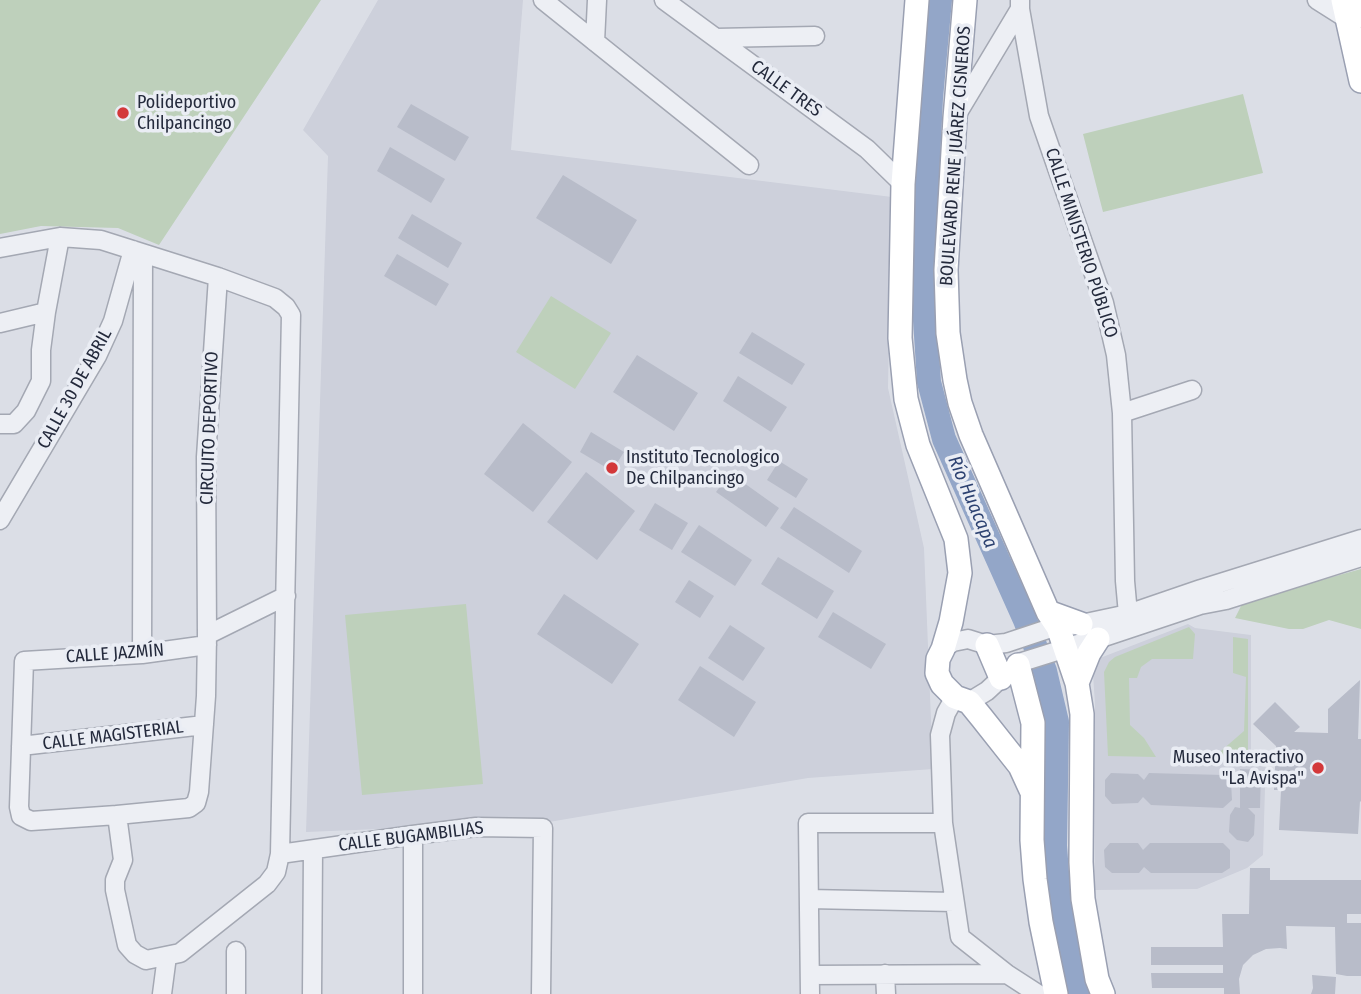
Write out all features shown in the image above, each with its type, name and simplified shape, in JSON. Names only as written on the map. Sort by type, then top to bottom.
[{"type":"main road","points":[[916,0],[903,184],[900,338],[906,399],[918,445],[956,539],[960,573],[951,622],[938,659],[937,673],[942,684],[962,699],[1020,766],[1031,790]]},
{"type":"main road","name":"BOULEVARD RENE JUÁREZ CISNEROS","points":[[965,0],[946,270],[948,333],[960,403],[971,435],[1077,683],[1082,714],[1083,899],[1097,979],[1103,994]]},
{"type":"main road","points":[[1352,8],[1361,81]]},
{"type":"main road","points":[[1055,633],[1090,631],[1088,653],[1077,683]]},
{"type":"main road","points":[[987,645],[1014,668],[1033,723],[1031,790],[1034,879],[1056,994]]},
{"type":"street","points":[[543,0],[749,165]]},
{"type":"street","points":[[595,42],[597,0]]},
{"type":"street","name":"CALLE TRES","points":[[664,0],[867,149],[903,184]]},
{"type":"street","points":[[1317,0],[1352,8]]},
{"type":"street","points":[[955,118],[1020,5]]},
{"type":"street","name":"CALLE MINISTERIO PÚBLICO","points":[[1020,5],[1039,116],[1104,303],[1116,355],[1122,413],[1128,614]]},
{"type":"street","points":[[716,38],[816,36]]},
{"type":"street","points":[[0,248],[60,237],[101,240],[275,298],[291,315],[280,854],[276,872],[267,884],[180,953],[146,960],[135,954],[127,945],[115,890],[115,880],[123,860],[117,815],[31,821],[21,816],[21,747]]},
{"type":"street","points":[[0,424],[14,424],[26,411],[41,381],[41,350],[46,312],[60,237]]},
{"type":"street","points":[[138,252],[142,654]]},
{"type":"street","name":"CALLE 30 DE ABRIL","points":[[0,520],[97,356],[138,252]]},
{"type":"street","name":"CIRCUITO DEPORTIVO","points":[[117,815],[189,808],[196,803],[199,792],[207,640],[206,457],[218,277]]},
{"type":"street","points":[[0,323],[46,312]]},
{"type":"street","points":[[1122,413],[1192,390]]},
{"type":"street","points":[[1090,631],[1128,614],[1361,539]]},
{"type":"street","points":[[943,649],[953,642],[968,639],[987,645],[1055,633],[1090,631],[1226,600],[1361,557]]},
{"type":"street","name":"CALLE JAZMÍN","points":[[21,747],[24,661],[142,654],[207,640],[286,596]]},
{"type":"street","points":[[1038,994],[1007,974],[960,937],[943,823],[940,735],[946,713],[962,699],[987,691],[1055,633]]},
{"type":"street","name":"CALLE MAGISTERIAL","points":[[21,747],[204,725]]},
{"type":"street","points":[[810,994],[808,823],[943,823]]},
{"type":"street","name":"CALLE BUGAMBILIAS","points":[[280,854],[477,827],[544,828],[541,994]]},
{"type":"street","points":[[413,835],[413,994]]},
{"type":"street","points":[[312,994],[313,850]]},
{"type":"street","points":[[809,899],[954,902]]},
{"type":"street","points":[[236,951],[236,994]]},
{"type":"street","points":[[162,994],[167,956]]},
{"type":"street","points":[[885,974],[886,994]]},
{"type":"street","points":[[811,975],[1007,974]]},
{"type":"shaded area","name":"Instituto Tecnologico De Chilpancingo","points":[[378,0],[523,0],[511,150],[892,197],[888,388],[924,548],[933,769],[808,778],[549,822],[306,832],[328,156],[303,130]]},
{"type":"shaded area","points":[[1188,624],[1195,628],[1251,635],[1251,754],[1266,755],[1263,855],[1247,868],[1197,889],[1095,890],[1093,674],[1096,664],[1100,658]]},
{"type":"green space","name":"Polideportivo Chilpancingo","points":[[0,0],[321,0],[159,245],[118,228],[41,226],[0,234]]},
{"type":"green space","points":[[1243,94],[1263,173],[1103,212],[1083,134]]},
{"type":"green space","points":[[551,296],[611,333],[575,389],[516,352]]},
{"type":"green space","points":[[1361,569],[1361,629],[1329,620],[1303,629],[1289,629],[1235,618],[1246,601]]},
{"type":"green space","points":[[466,604],[483,784],[362,795],[345,615]]},
{"type":"green space","points":[[1189,627],[1195,634],[1193,659],[1152,659],[1141,667],[1137,678],[1129,678],[1130,725],[1144,738],[1156,757],[1108,756],[1104,672],[1109,662],[1115,657]]},
{"type":"green space","points":[[1233,637],[1248,639],[1248,755],[1214,757],[1244,731],[1246,677],[1233,673]]},
{"type":"building","points":[[411,104],[469,137],[455,161],[397,127]]},
{"type":"building","points":[[390,147],[445,179],[431,203],[377,171]]},
{"type":"building","points":[[563,175],[637,220],[611,264],[536,218]]},
{"type":"building","points":[[412,214],[462,243],[448,268],[398,238]]},
{"type":"building","points":[[397,254],[449,284],[436,306],[384,276]]},
{"type":"building","points":[[752,332],[805,364],[792,385],[739,353]]},
{"type":"building","points":[[637,355],[698,393],[674,431],[613,392]]},
{"type":"building","points":[[738,376],[787,407],[771,432],[723,401]]},
{"type":"building","points":[[523,423],[572,462],[533,512],[484,474]]},
{"type":"building","points":[[591,432],[624,452],[612,471],[580,452]]},
{"type":"building","points":[[779,461],[808,479],[796,498],[767,480]]},
{"type":"building","points":[[586,472],[635,511],[597,560],[547,522]]},
{"type":"building","points":[[730,473],[779,508],[766,527],[716,492]]},
{"type":"building","points":[[655,503],[688,523],[672,550],[639,530]]},
{"type":"building","points":[[794,507],[862,551],[849,573],[780,528]]},
{"type":"building","points":[[699,525],[752,560],[735,586],[681,552]]},
{"type":"building","points":[[778,557],[834,591],[817,619],[761,584]]},
{"type":"building","points":[[689,580],[714,596],[700,618],[675,602]]},
{"type":"building","points":[[564,594],[639,644],[612,684],[537,634]]},
{"type":"building","points":[[833,612],[886,644],[871,669],[818,637]]},
{"type":"building","points":[[730,625],[765,648],[743,681],[708,658]]},
{"type":"building","points":[[700,666],[756,702],[734,737],[678,700]]},
{"type":"building","name":"Museo Interactivo \"La Avispa\"","points":[[1360,680],[1358,739],[1361,739],[1361,802],[1358,834],[1279,830],[1281,790],[1274,790],[1276,746],[1253,724],[1275,702],[1300,727],[1294,732],[1328,733],[1328,709]]},
{"type":"building","points":[[1240,769],[1261,770],[1260,808],[1248,808],[1255,815],[1254,835],[1248,842],[1237,840],[1229,832],[1230,815],[1235,807],[1240,808]]},
{"type":"building","points":[[1111,773],[1138,774],[1144,780],[1149,773],[1223,775],[1231,782],[1232,800],[1223,808],[1151,805],[1143,797],[1138,803],[1112,804],[1105,796],[1105,780]]},
{"type":"building","points":[[1110,843],[1138,843],[1143,850],[1150,843],[1223,843],[1230,850],[1230,868],[1222,873],[1151,873],[1144,867],[1139,873],[1112,873],[1105,867],[1104,850]]},
{"type":"building","points":[[1250,868],[1270,868],[1270,880],[1361,880],[1361,914],[1347,914],[1347,923],[1361,923],[1361,976],[1336,974],[1335,927],[1286,926],[1287,949],[1266,949],[1253,955],[1243,965],[1239,979],[1240,994],[1224,994],[1224,988],[1152,988],[1151,973],[1223,973],[1223,965],[1151,965],[1151,947],[1223,947],[1222,914],[1249,914]]},
{"type":"building","points":[[1312,975],[1336,977],[1335,994],[1311,994]]},
{"type":"waterway","name":"Río Huacapa","points":[[940,0],[931,98],[924,246],[929,382],[944,439],[1045,671],[1057,722],[1055,846],[1058,886],[1078,994]]},
{"type":"place","name":"Polideportivo Chilpancingo","points":[[123,113]]},
{"type":"place","name":"Instituto Tecnologico De Chilpancingo","points":[[612,468]]},
{"type":"place","name":"Museo Interactivo \"La Avispa\"","points":[[1318,768]]}]
